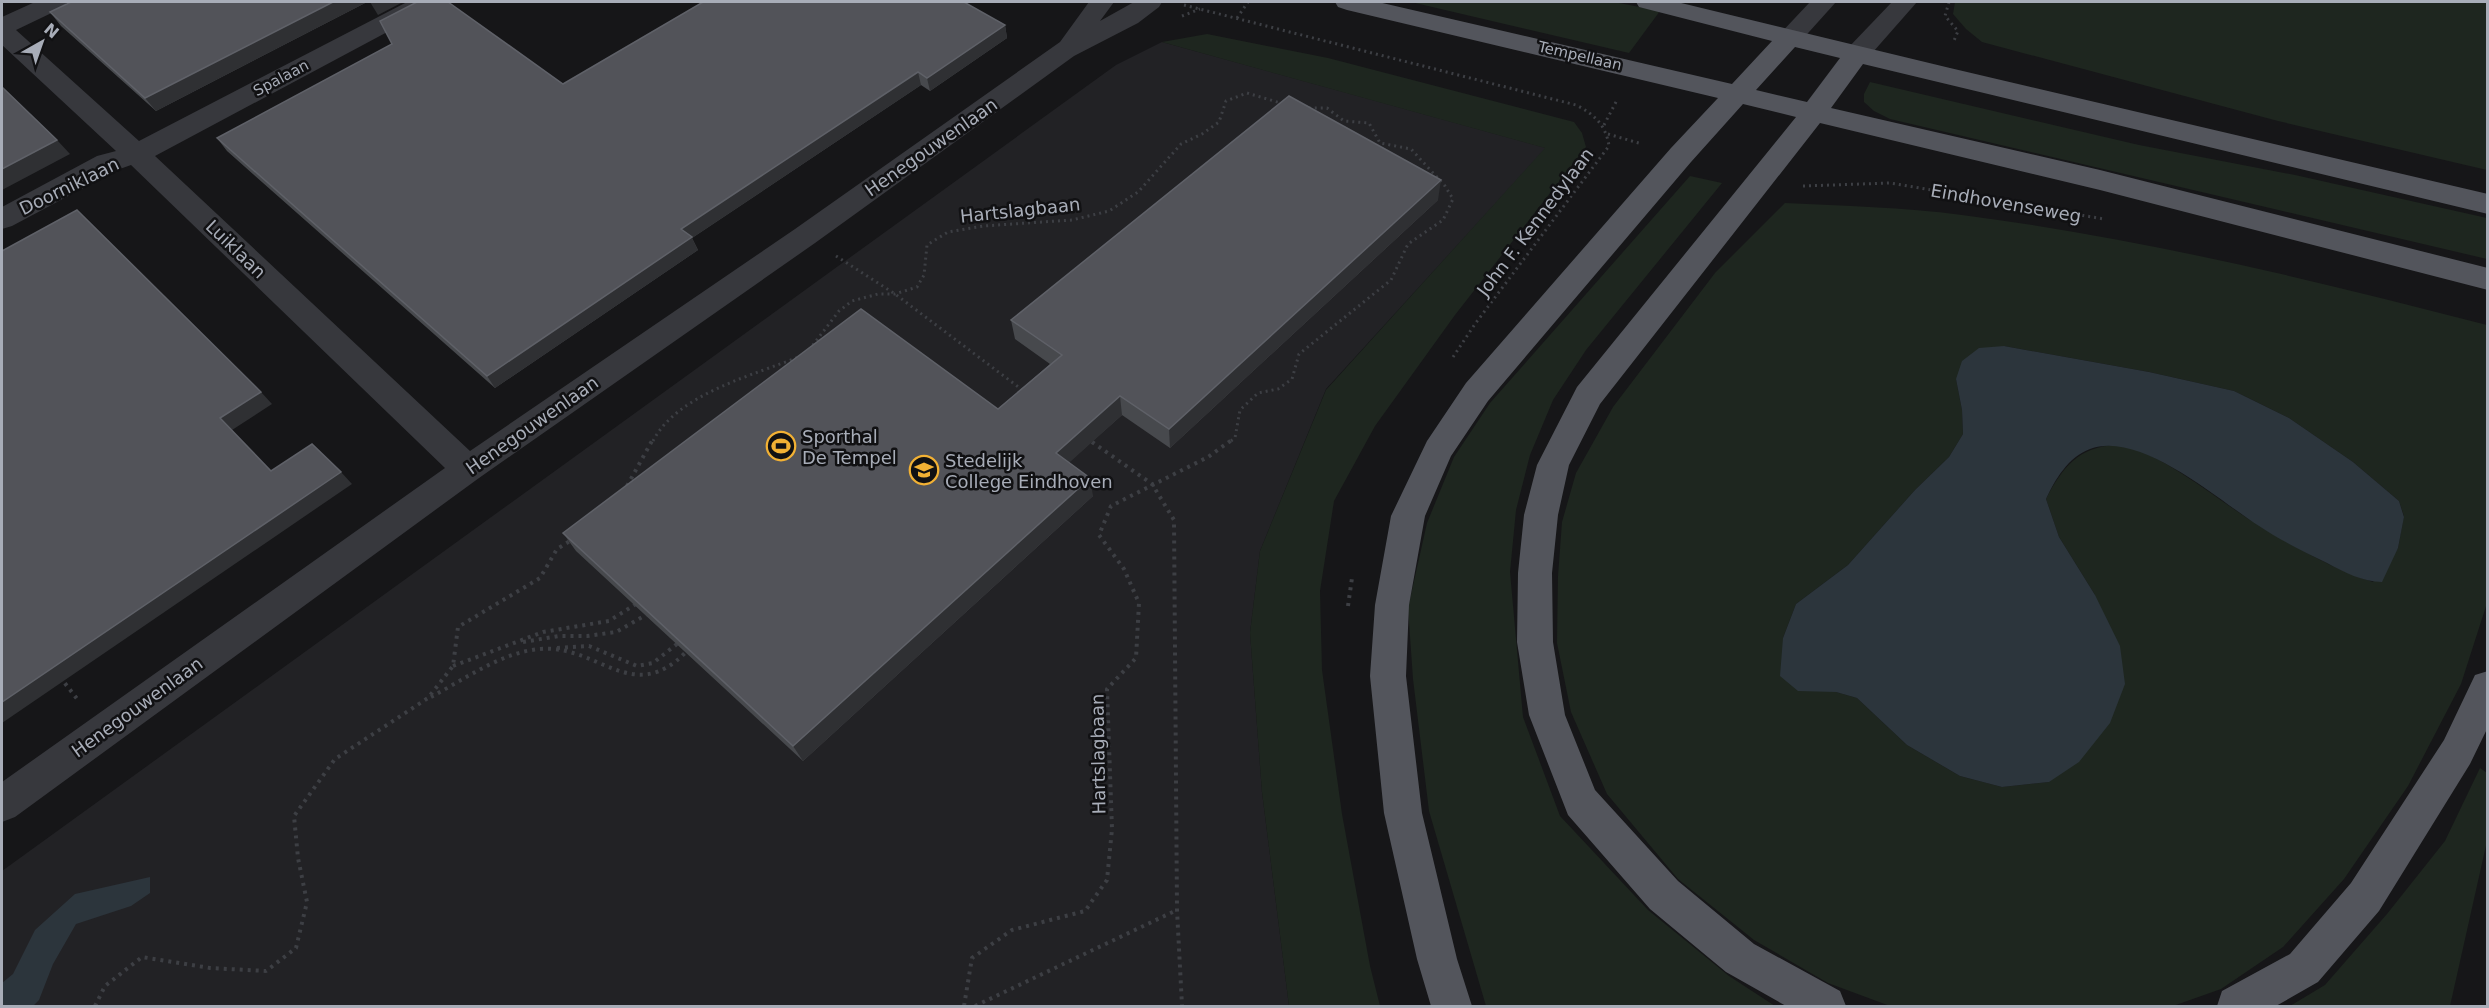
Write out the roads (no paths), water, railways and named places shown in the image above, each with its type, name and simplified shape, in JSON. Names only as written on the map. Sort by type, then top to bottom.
[{"type":"main road","name":"Tempellaan","points":[[1347,2],[1736,94]]},
{"type":"main road","points":[[1648,2],[2487,204]]},
{"type":"main road","points":[[1451,1006],[1437,959],[1403,813],[1389,676],[1392,605],[1408,516],[1438,450],[1477,392],[1681,155],[1791,36]]},
{"type":"main road","points":[[1825,1006],[1740,958],[1664,895],[1581,802],[1547,715],[1535,642],[1535,573],[1542,515],[1553,465],[1588,396],[1814,112],[1857,54]]},
{"type":"main road","points":[[1736,94],[2100,180],[2487,279]]},
{"type":"main road","points":[[2237,1006],[2304,968],[2365,897],[2457,752],[2487,687]]},
{"type":"street","points":[[2,26],[55,2]]},
{"type":"street","name":"Spalaan","points":[[136,154],[425,2]]},
{"type":"street","name":"Henegouwenlaan","points":[[1065,50],[1102,2]]},
{"type":"street","name":"Henegouwenlaan","points":[[2,804],[468,469],[805,237],[1065,50],[1129,17],[1150,2]]},
{"type":"street","points":[[1791,36],[1824,2]]},
{"type":"street","points":[[1857,54],[1905,2]]},
{"type":"street","name":"Luiklaan","points":[[2,31],[136,154],[468,469]]},
{"type":"street","name":"Doorniklaan","points":[[2,219],[107,163],[136,154]]},
{"type":"place","name":"Sporthal De Tempel","points":[[781,446]]},
{"type":"place","name":"Stedelijk College Eindhoven","points":[[924,470]]}]
